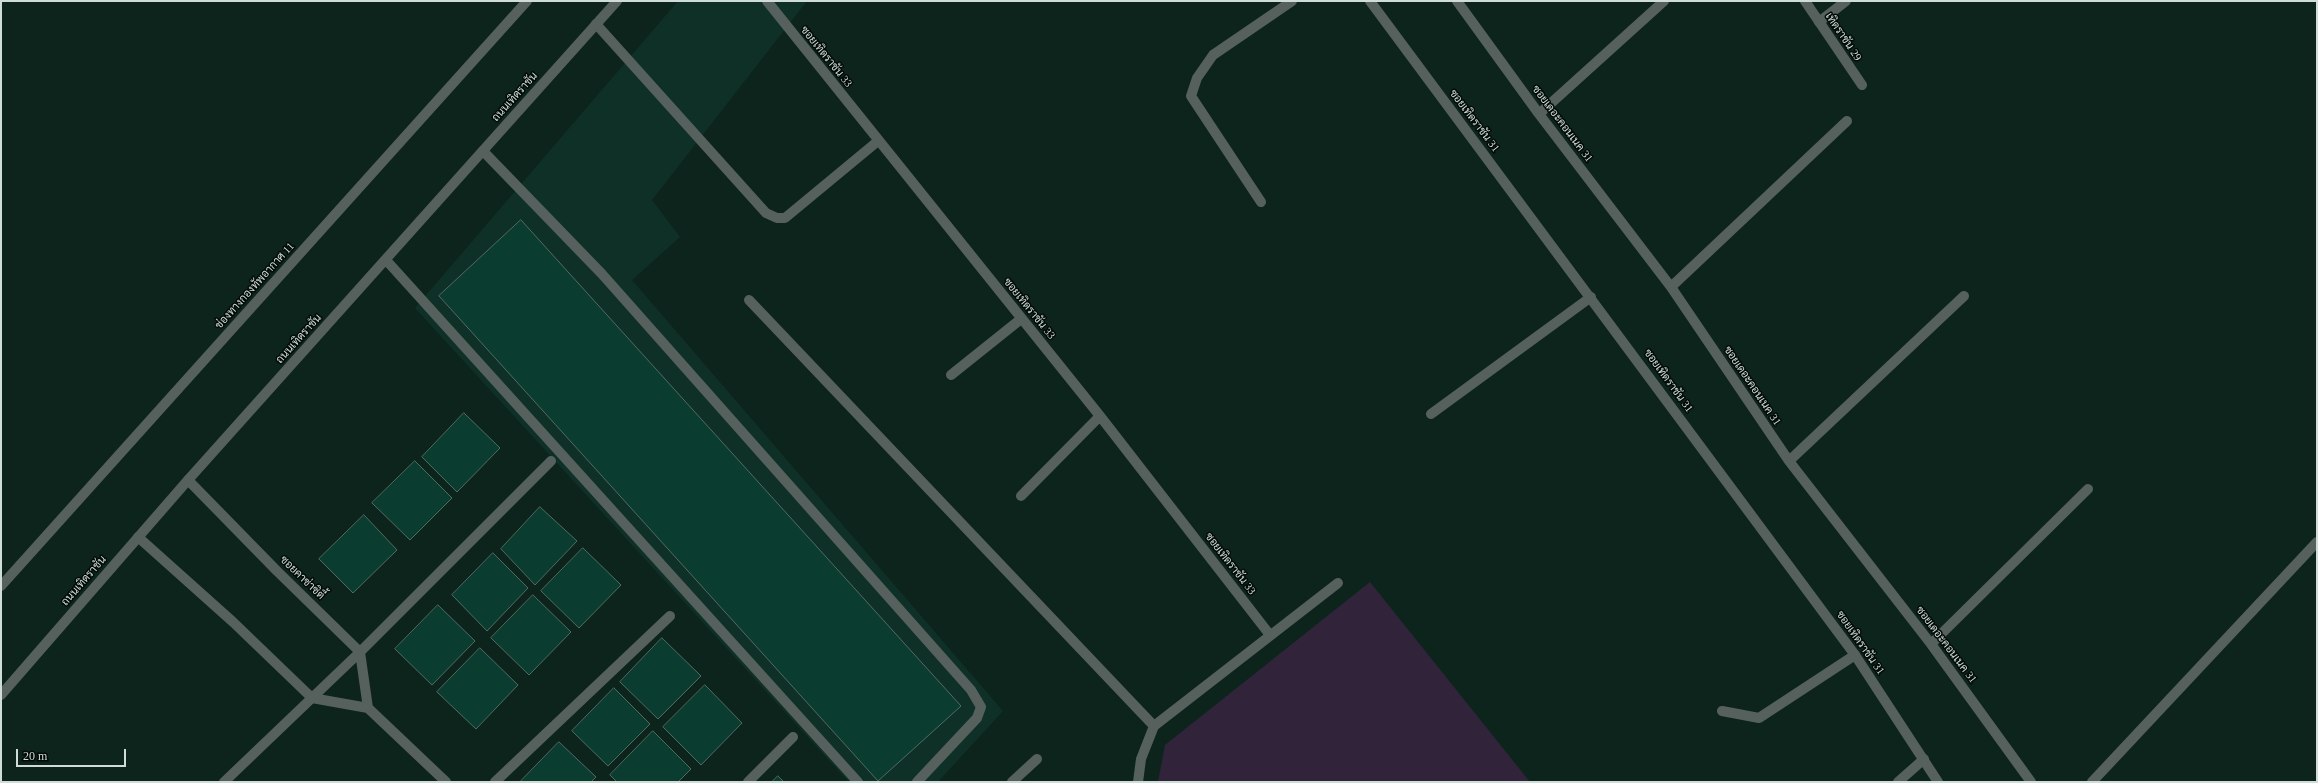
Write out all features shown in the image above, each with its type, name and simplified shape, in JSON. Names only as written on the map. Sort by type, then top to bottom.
[{"type":"street","name":"ช่องทางกองทัพอากาศ 11","points":[[1,586],[527,1]]},
{"type":"street","name":"ถนนเทิดราชัน","points":[[1,694],[188,480],[617,1]]},
{"type":"street","name":"ซอยเทิดราชัน 33","points":[[767,1],[1100,416],[1270,635]]},
{"type":"street","points":[[1260,202],[1191,96],[1198,78],[1214,55],[1292,1]]},
{"type":"street","name":"ซอยเทิดราชัน 31","points":[[1370,1],[1855,655],[1938,782]]},
{"type":"street","name":"ซอยเดอะคอนเนค 31","points":[[1457,1],[1539,114],[1671,287],[1789,461],[1931,644],[2031,782]]},
{"type":"street","points":[[1539,114],[1664,1]]},
{"type":"street","name":"เทิดราชัน 29","points":[[1805,1],[1862,86]]},
{"type":"street","points":[[1819,22],[1846,1]]},
{"type":"street","points":[[596,24],[766,212],[777,218],[785,218],[878,141]]},
{"type":"street","points":[[1671,287],[1847,121]]},
{"type":"street","points":[[483,151],[602,274],[971,690],[981,707],[976,718],[917,782]]},
{"type":"street","points":[[386,260],[858,782]]},
{"type":"street","points":[[1789,461],[1964,296]]},
{"type":"street","points":[[1431,414],[1591,297]]},
{"type":"street","points":[[749,300],[1154,726]]},
{"type":"street","points":[[951,375],[1021,319]]},
{"type":"street","points":[[1021,496],[1100,416]]},
{"type":"street","points":[[224,782],[360,652],[551,461]]},
{"type":"street","name":"ซอยคาซ่าซิตี้","points":[[188,480],[277,571],[360,652]]},
{"type":"street","points":[[1931,644],[2088,489]]},
{"type":"street","points":[[138,537],[233,622],[312,698],[368,708],[446,782]]},
{"type":"street","points":[[2092,782],[2317,542]]},
{"type":"street","points":[[1138,782],[1141,759],[1154,726],[1338,584]]},
{"type":"street","points":[[495,782],[670,616]]},
{"type":"street","points":[[360,652],[368,708]]},
{"type":"street","points":[[1722,711],[1759,718],[1855,655]]},
{"type":"street","points":[[748,782],[792,737]]},
{"type":"street","points":[[1012,782],[1037,759]]},
{"type":"street","points":[[1898,782],[1924,759]]},
{"type":"shaded area","points":[[678,1],[807,1],[652,200],[680,237],[632,280],[1003,711],[938,782],[849,782],[415,308]]},
{"type":"shaded area","points":[[1370,582],[1530,782],[1158,782],[1165,745]]},
{"type":"building","points":[[521,220],[961,706],[878,781],[439,296]]},
{"type":"building","points":[[464,413],[500,448],[457,492],[422,457]]},
{"type":"building","points":[[415,461],[452,498],[410,540],[372,503]]},
{"type":"building","points":[[540,507],[577,541],[535,585],[501,549]]},
{"type":"building","points":[[364,515],[397,550],[353,593],[319,559]]},
{"type":"building","points":[[583,548],[621,585],[579,628],[541,591]]},
{"type":"building","points":[[493,553],[528,588],[487,631],[452,595]]},
{"type":"building","points":[[533,595],[571,632],[529,675],[491,638]]},
{"type":"building","points":[[438,605],[475,641],[432,685],[395,649]]},
{"type":"building","points":[[662,638],[701,676],[658,719],[620,682]]},
{"type":"building","points":[[480,648],[518,685],[476,729],[437,692]]},
{"type":"building","points":[[705,685],[742,723],[701,765],[663,727]]},
{"type":"building","points":[[614,688],[650,724],[608,766],[572,731]]},
{"type":"building","points":[[653,731],[691,769],[678,782],[617,782],[610,775]]},
{"type":"building","points":[[559,742],[596,777],[591,782],[520,782]]},
{"type":"building","points":[[778,776],[784,782],[772,782]]}]
